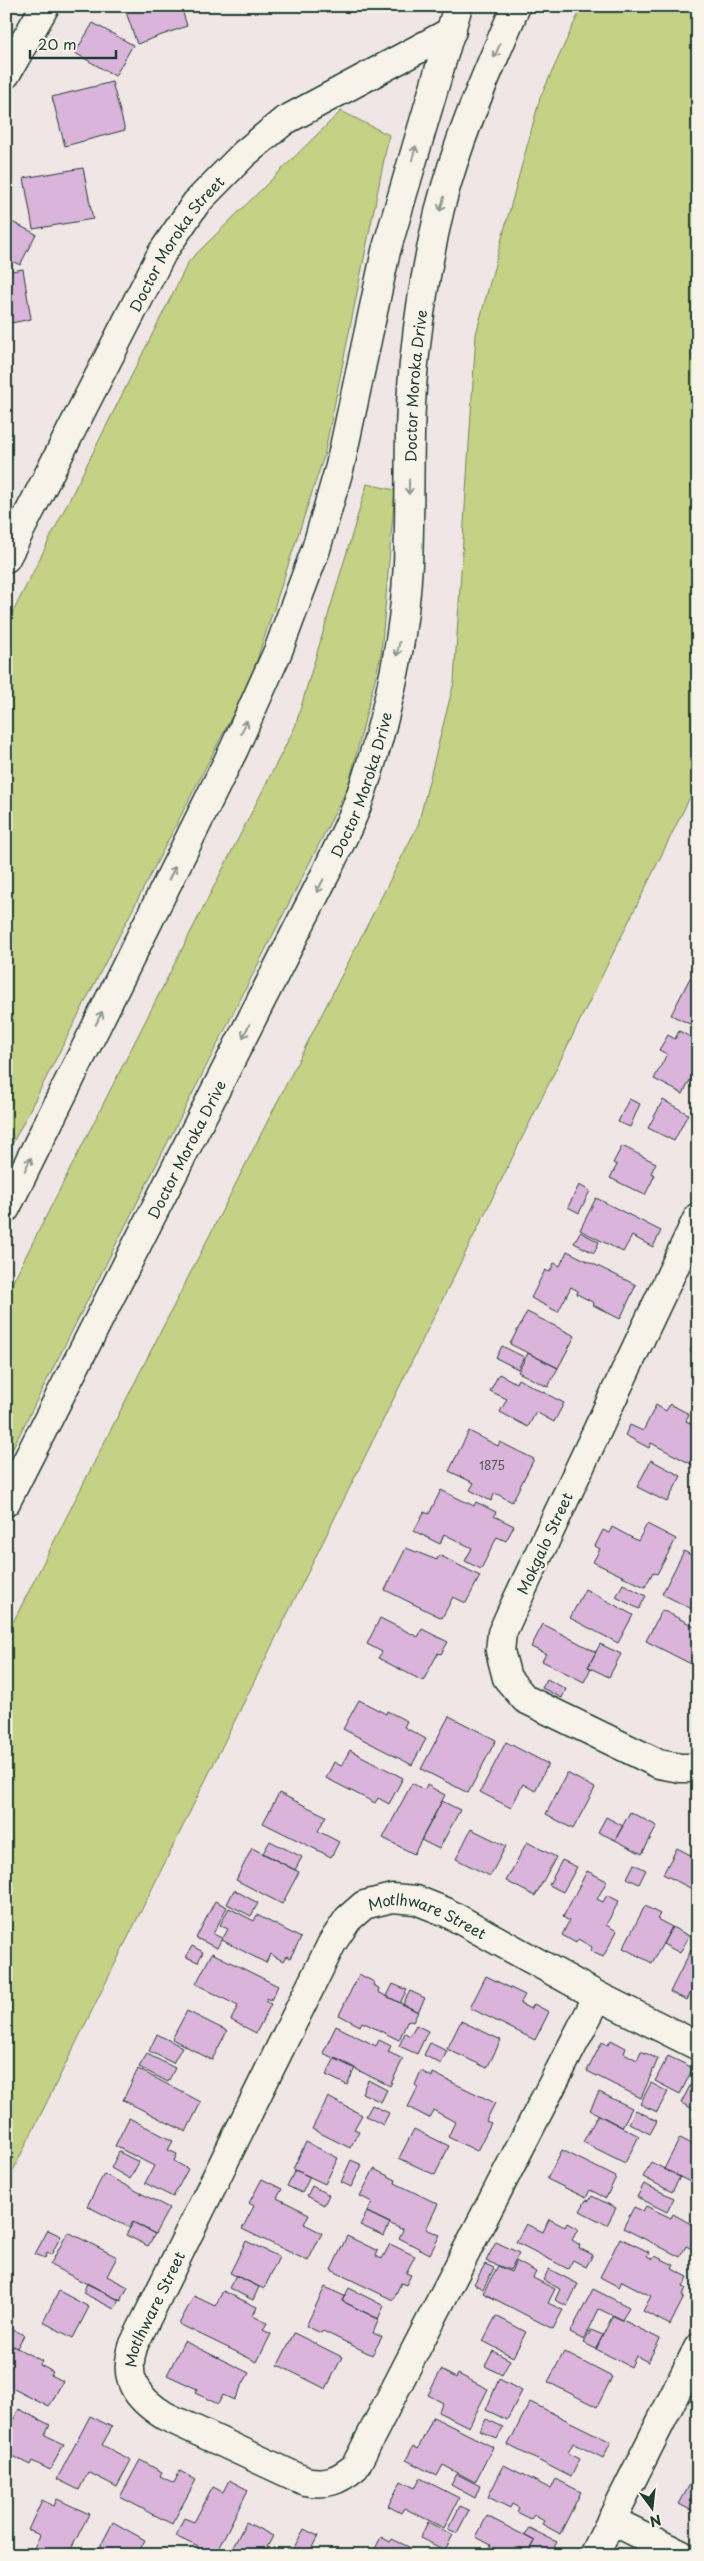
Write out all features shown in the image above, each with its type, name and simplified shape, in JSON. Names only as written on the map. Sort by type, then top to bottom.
[{"type":"street","points":[[6,74],[45,6]]},
{"type":"street","name":"Doctor Moroka Drive","points":[[6,1502],[327,871],[360,798],[382,723],[400,638],[408,566],[410,426],[415,354],[428,265],[441,206],[460,145],[487,72],[516,6]]},
{"type":"street","points":[[6,1208],[234,749],[278,651],[316,549],[340,466],[386,251],[455,18]]},
{"type":"street","name":"Doctor Moroka Street","points":[[6,558],[162,254],[196,202],[244,154],[284,121],[455,18]]},
{"type":"street","name":"Mokgalo Street","points":[[698,1217],[511,1613],[502,1633],[500,1651],[507,1678],[525,1699],[659,1764],[680,1768],[698,1768]]},
{"type":"street","name":"Motlhware Street","points":[[598,1996],[355,2467],[342,2477],[321,2484],[305,2481],[165,2416],[146,2404],[136,2391],[130,2376],[129,2358],[134,2344],[332,1943],[348,1919],[364,1905],[392,1898],[416,1900],[446,1912],[598,1996],[698,2046]]},
{"type":"street","points":[[594,2555],[698,2348]]},
{"type":"street","points":[[611,2520],[682,2555]]},
{"type":"green space","points":[[582,6],[698,6],[698,781],[6,2185],[6,1636],[418,825],[454,682],[476,334],[540,98]]},
{"type":"green space","points":[[341,111],[389,135],[324,456],[250,681],[6,1156],[6,626],[189,261]]},
{"type":"green space","points":[[367,484],[395,490],[381,655],[348,787],[6,1461],[6,1295],[295,727]]},
{"type":"building","points":[[124,6],[181,6],[187,26],[137,44]]},
{"type":"building","points":[[93,23],[133,45],[115,76],[75,53]]},
{"type":"building","points":[[112,82],[125,130],[65,146],[52,97]]},
{"type":"building","points":[[83,168],[93,219],[33,229],[24,178]]},
{"type":"building","points":[[6,219],[36,234],[20,265],[6,258]]},
{"type":"building","points":[[23,269],[31,319],[6,324],[6,272]]},
{"type":"building","points":[[690,978],[698,982],[698,1010],[690,1024],[671,1015]]},
{"type":"building","points":[[679,1031],[698,1041],[698,1081],[691,1078],[683,1094],[654,1079],[667,1054],[659,1050],[668,1035],[675,1039]]},
{"type":"building","points":[[629,1099],[640,1104],[630,1127],[618,1122]]},
{"type":"building","points":[[663,1100],[688,1114],[674,1141],[648,1128]]},
{"type":"building","points":[[622,1146],[656,1163],[651,1173],[655,1175],[645,1195],[610,1178],[617,1165],[613,1163]]},
{"type":"building","points":[[579,1185],[590,1191],[579,1213],[568,1207]]},
{"type":"building","points":[[596,1198],[661,1231],[653,1247],[632,1236],[623,1252],[580,1230]]},
{"type":"building","points":[[580,1232],[599,1242],[594,1253],[574,1243]]},
{"type":"building","points":[[567,1251],[636,1285],[620,1319],[593,1305],[594,1303],[577,1294],[578,1291],[571,1287],[558,1312],[531,1298],[545,1270],[550,1272],[554,1263],[560,1266]]},
{"type":"building","points":[[527,1312],[575,1336],[558,1368],[510,1344]]},
{"type":"building","points":[[698,1336],[698,1355],[690,1351]]},
{"type":"building","points":[[502,1346],[524,1357],[518,1369],[496,1358]]},
{"type":"building","points":[[528,1353],[558,1368],[548,1387],[518,1372]]},
{"type":"building","points":[[499,1374],[516,1383],[518,1379],[564,1403],[554,1422],[536,1412],[528,1427],[500,1412],[507,1399],[490,1391]]},
{"type":"building","points":[[670,1404],[689,1414],[686,1421],[698,1427],[698,1456],[693,1465],[651,1443],[649,1448],[625,1435],[630,1425],[643,1431],[656,1405],[666,1411]]},
{"type":"building","points":[[469,1431],[498,1446],[500,1442],[534,1459],[512,1502],[495,1493],[491,1501],[470,1490],[474,1483],[449,1471]]},
{"type":"building","points":[[651,1460],[681,1476],[667,1502],[637,1487]]},
{"type":"building","points":[[441,1490],[474,1506],[476,1502],[496,1512],[494,1516],[514,1526],[506,1541],[497,1537],[481,1569],[465,1561],[472,1548],[444,1534],[440,1544],[414,1531],[424,1512],[429,1514]]},
{"type":"building","points":[[647,1524],[676,1539],[657,1574],[653,1572],[645,1587],[593,1562],[600,1549],[595,1546],[603,1530],[609,1533],[612,1527],[638,1541]]},
{"type":"building","points":[[406,1548],[437,1560],[439,1555],[480,1576],[466,1603],[453,1597],[442,1618],[385,1590]]},
{"type":"building","points":[[684,1551],[698,1559],[698,1612],[662,1594]]},
{"type":"building","points":[[623,1584],[646,1596],[639,1609],[616,1597]]},
{"type":"building","points":[[585,1589],[633,1615],[618,1643],[570,1618]]},
{"type":"building","points":[[662,1610],[698,1628],[698,1656],[693,1665],[646,1641]]},
{"type":"building","points":[[380,1618],[418,1637],[422,1629],[448,1642],[441,1654],[438,1653],[423,1681],[378,1658],[382,1652],[367,1644]]},
{"type":"building","points":[[543,1624],[596,1652],[588,1667],[591,1668],[584,1682],[542,1661],[546,1654],[531,1647]]},
{"type":"building","points":[[600,1644],[621,1654],[609,1677],[588,1667]]},
{"type":"building","points":[[547,1679],[566,1689],[562,1698],[542,1688]]},
{"type":"building","points":[[359,1700],[386,1714],[387,1711],[407,1721],[404,1727],[426,1739],[412,1765],[343,1729]]},
{"type":"building","points":[[449,1716],[496,1740],[468,1793],[421,1769]]},
{"type":"building","points":[[506,1742],[548,1764],[535,1791],[523,1784],[511,1808],[480,1792]]},
{"type":"building","points":[[350,1750],[403,1778],[389,1804],[378,1798],[375,1803],[326,1778],[334,1762],[341,1766]]},
{"type":"building","points":[[567,1773],[595,1788],[573,1829],[546,1814]]},
{"type":"building","points":[[412,1783],[424,1790],[427,1785],[445,1795],[414,1854],[383,1838]]},
{"type":"building","points":[[279,1793],[326,1816],[318,1831],[339,1842],[331,1857],[263,1823]]},
{"type":"building","points":[[442,1801],[460,1810],[439,1849],[421,1840]]},
{"type":"building","points":[[630,1812],[657,1826],[642,1854],[615,1840]]},
{"type":"building","points":[[606,1817],[623,1826],[615,1840],[598,1832]]},
{"type":"building","points":[[471,1829],[506,1846],[490,1876],[456,1859]]},
{"type":"building","points":[[270,1841],[302,1857],[295,1870],[263,1853]]},
{"type":"building","points":[[527,1842],[556,1857],[535,1896],[506,1881]]},
{"type":"building","points":[[252,1848],[299,1872],[282,1904],[236,1880]]},
{"type":"building","points":[[677,1848],[698,1859],[698,1878],[692,1889],[663,1874]]},
{"type":"building","points":[[562,1860],[577,1867],[563,1892],[549,1885]]},
{"type":"building","points":[[634,1864],[646,1870],[639,1884],[627,1878]]},
{"type":"building","points":[[587,1871],[607,1881],[597,1899],[603,1902],[607,1895],[619,1901],[606,1925],[617,1931],[603,1957],[590,1951],[592,1947],[578,1939],[576,1943],[562,1935],[569,1921],[563,1917]]},
{"type":"building","points":[[234,1890],[258,1903],[251,1916],[227,1904]]},
{"type":"building","points":[[215,1901],[227,1907],[213,1934],[222,1938],[217,1948],[196,1938]]},
{"type":"building","points":[[645,1906],[660,1914],[657,1919],[672,1927],[652,1963],[623,1948]]},
{"type":"building","points":[[229,1908],[254,1921],[257,1915],[301,1938],[290,1958],[286,1956],[283,1961],[270,1954],[266,1963],[222,1940],[228,1929],[220,1925]]},
{"type":"building","points":[[672,1927],[689,1936],[680,1953],[663,1944]]},
{"type":"building","points":[[698,1936],[698,1990],[693,1988],[687,2000],[670,1992]]},
{"type":"building","points":[[192,1946],[203,1952],[198,1962],[186,1957]]},
{"type":"building","points":[[212,1953],[278,1986],[271,2000],[267,1998],[265,2001],[271,2004],[256,2033],[231,2020],[238,2006],[196,1984]]},
{"type":"building","points":[[359,1974],[374,1982],[373,1985],[379,1988],[378,1992],[418,2012],[413,2022],[408,2020],[399,2040],[362,2022],[360,2026],[339,2015]]},
{"type":"building","points":[[486,1976],[525,1995],[520,2004],[531,2009],[534,2004],[549,2012],[535,2040],[470,2008]]},
{"type":"building","points":[[393,1984],[407,1990],[400,2003],[387,1996]]},
{"type":"building","points":[[410,1991],[425,1998],[418,2012],[403,2004]]},
{"type":"building","points":[[187,2011],[227,2031],[212,2060],[172,2039]]},
{"type":"building","points":[[461,2021],[501,2040],[487,2068],[447,2049]]},
{"type":"building","points":[[416,2025],[428,2031],[417,2054],[399,2046],[405,2033],[410,2036]]},
{"type":"building","points":[[336,2026],[376,2046],[379,2040],[391,2046],[388,2052],[403,2059],[390,2086],[323,2053]]},
{"type":"building","points":[[157,2034],[182,2047],[173,2063],[149,2051]]},
{"type":"building","points":[[611,2040],[626,2048],[624,2053],[637,2060],[641,2051],[658,2059],[641,2098],[587,2071],[602,2042],[608,2045]]},
{"type":"building","points":[[430,2043],[447,2051],[441,2064],[424,2055]]},
{"type":"building","points":[[147,2054],[175,2068],[168,2082],[139,2067]]},
{"type":"building","points":[[668,2056],[693,2068],[680,2094],[655,2081]]},
{"type":"building","points":[[335,2058],[355,2068],[347,2085],[326,2075]]},
{"type":"building","points":[[138,2069],[201,2102],[186,2132],[123,2100]]},
{"type":"building","points":[[421,2071],[432,2077],[433,2073],[495,2103],[486,2121],[491,2123],[477,2151],[448,2137],[455,2122],[433,2110],[429,2118],[408,2107],[418,2087],[415,2085]]},
{"type":"building","points":[[368,2080],[387,2090],[381,2102],[362,2093]]},
{"type":"building","points":[[651,2083],[668,2092],[657,2112],[640,2104]]},
{"type":"building","points":[[691,2084],[698,2087],[697,2111],[681,2103]]},
{"type":"building","points":[[599,2092],[632,2108],[622,2127],[590,2110]]},
{"type":"building","points":[[328,2097],[362,2115],[354,2129],[359,2131],[350,2148],[312,2129]]},
{"type":"building","points":[[372,2105],[389,2113],[383,2125],[366,2116]]},
{"type":"building","points":[[636,2110],[657,2121],[650,2134],[629,2123]]},
{"type":"building","points":[[698,2111],[698,2127],[691,2123]]},
{"type":"building","points":[[598,2115],[639,2136],[625,2163],[583,2142]]},
{"type":"building","points":[[129,2118],[173,2141],[168,2150],[177,2154],[174,2161],[188,2169],[173,2197],[145,2183],[154,2166],[115,2146]]},
{"type":"building","points":[[414,2129],[449,2146],[435,2175],[399,2158]]},
{"type":"building","points":[[680,2138],[698,2147],[698,2186],[664,2169]]},
{"type":"building","points":[[306,2142],[338,2158],[325,2184],[293,2169]]},
{"type":"building","points":[[562,2150],[616,2177],[606,2198],[590,2190],[586,2198],[547,2179]]},
{"type":"building","points":[[119,2152],[139,2162],[130,2179],[111,2168]]},
{"type":"building","points":[[351,2160],[362,2165],[351,2187],[341,2182]]},
{"type":"building","points":[[651,2162],[680,2177],[672,2192],[643,2177]]},
{"type":"building","points":[[374,2169],[396,2180],[395,2183],[438,2204],[426,2229],[440,2235],[430,2254],[399,2238],[403,2230],[367,2212],[372,2202],[360,2196]]},
{"type":"building","points":[[295,2170],[310,2177],[302,2193],[287,2186]]},
{"type":"building","points":[[104,2174],[169,2208],[155,2234],[133,2222],[130,2228],[87,2206]]},
{"type":"building","points":[[262,2179],[282,2189],[277,2198],[309,2214],[304,2224],[322,2233],[308,2261],[242,2229],[254,2206],[249,2203]]},
{"type":"building","points":[[644,2184],[674,2198],[667,2212],[637,2197]]},
{"type":"building","points":[[312,2186],[329,2195],[324,2205],[307,2196]]},
{"type":"building","points":[[592,2196],[616,2208],[607,2225],[580,2211],[586,2200],[589,2201]]},
{"type":"building","points":[[646,2206],[671,2218],[673,2214],[698,2228],[698,2243],[694,2250],[686,2246],[680,2257],[623,2228],[634,2207],[643,2211]]},
{"type":"building","points":[[367,2212],[390,2223],[384,2236],[360,2225]]},
{"type":"building","points":[[549,2219],[565,2227],[567,2223],[578,2229],[572,2240],[580,2245],[579,2248],[593,2255],[586,2267],[573,2260],[568,2269],[516,2242],[526,2224],[543,2232]]},
{"type":"building","points":[[133,2222],[155,2234],[148,2246],[126,2235]]},
{"type":"building","points":[[48,2230],[61,2236],[51,2255],[47,2253],[45,2258],[35,2254]]},
{"type":"building","points":[[68,2232],[117,2257],[107,2276],[128,2287],[121,2301],[50,2265]]},
{"type":"building","points":[[347,2236],[378,2251],[376,2256],[382,2259],[390,2244],[415,2256],[406,2273],[411,2275],[406,2285],[401,2283],[393,2300],[331,2270]]},
{"type":"building","points":[[620,2238],[649,2252],[647,2256],[653,2259],[655,2256],[674,2265],[672,2269],[688,2277],[683,2287],[686,2288],[682,2296],[684,2297],[670,2325],[643,2311],[651,2296],[622,2281],[619,2287],[600,2277]]},
{"type":"building","points":[[246,2241],[279,2257],[264,2289],[230,2273]]},
{"type":"building","points":[[496,2242],[519,2253],[510,2270],[486,2261]]},
{"type":"building","points":[[516,2261],[536,2272],[533,2278],[555,2289],[548,2303],[563,2310],[553,2329],[483,2293],[498,2266],[511,2272]]},
{"type":"building","points":[[485,2264],[494,2268],[483,2289],[474,2284]]},
{"type":"building","points":[[549,2269],[578,2284],[567,2306],[555,2300],[560,2289],[543,2280]]},
{"type":"building","points":[[236,2275],[259,2287],[253,2300],[229,2288]]},
{"type":"building","points":[[87,2283],[119,2300],[114,2309],[83,2293]]},
{"type":"building","points":[[325,2287],[344,2296],[342,2301],[379,2319],[373,2333],[382,2337],[372,2355],[323,2331],[321,2333],[306,2326]]},
{"type":"building","points":[[349,2288],[384,2306],[378,2319],[342,2301]]},
{"type":"building","points":[[593,2289],[629,2307],[622,2320],[599,2309],[584,2340],[570,2333]]},
{"type":"building","points":[[59,2291],[89,2307],[73,2338],[43,2322]]},
{"type":"building","points":[[223,2291],[257,2307],[253,2316],[267,2323],[263,2330],[271,2334],[257,2362],[179,2324],[194,2296],[215,2306]]},
{"type":"building","points":[[613,2315],[660,2339],[648,2362],[636,2356],[631,2367],[596,2349]]},
{"type":"building","points":[[496,2316],[526,2332],[513,2357],[483,2341]]},
{"type":"building","points":[[6,2326],[24,2335],[17,2348],[13,2346],[11,2350],[6,2347]]},
{"type":"building","points":[[591,2330],[603,2335],[596,2349],[584,2343]]},
{"type":"building","points":[[294,2333],[342,2357],[326,2389],[278,2365]]},
{"type":"building","points":[[184,2341],[249,2373],[234,2400],[223,2395],[218,2404],[195,2393],[197,2389],[167,2375]]},
{"type":"building","points":[[13,2346],[42,2361],[40,2365],[53,2372],[51,2375],[63,2381],[49,2407],[6,2385],[6,2347],[11,2350]]},
{"type":"building","points":[[493,2351],[510,2360],[502,2375],[485,2366]]},
{"type":"building","points":[[564,2352],[612,2377],[597,2407],[548,2382]]},
{"type":"building","points":[[441,2370],[456,2378],[458,2374],[488,2389],[469,2427],[438,2412],[443,2403],[428,2395]]},
{"type":"building","points":[[499,2379],[522,2391],[507,2420],[486,2410]]},
{"type":"building","points":[[530,2402],[611,2442],[603,2458],[573,2443],[568,2453],[580,2459],[571,2477],[508,2445]]},
{"type":"building","points":[[19,2409],[50,2425],[45,2435],[64,2444],[50,2470],[32,2461],[30,2465],[6,2453],[6,2415],[14,2419]]},
{"type":"building","points":[[90,2416],[112,2427],[102,2445],[131,2460],[117,2487],[88,2472],[79,2490],[57,2479]]},
{"type":"building","points":[[433,2417],[493,2447],[475,2482],[443,2465],[437,2476],[406,2460],[413,2446],[418,2449]]},
{"type":"building","points":[[486,2419],[503,2427],[497,2439],[480,2431]]},
{"type":"building","points":[[140,2460],[162,2472],[160,2476],[174,2483],[180,2471],[196,2480],[172,2524],[120,2497]]},
{"type":"building","points":[[504,2465],[551,2489],[556,2479],[581,2492],[560,2534],[542,2524],[544,2521],[534,2515],[531,2519],[517,2512],[519,2508],[512,2504],[510,2508],[488,2497]]},
{"type":"building","points":[[6,2474],[13,2477],[6,2492]]},
{"type":"building","points":[[457,2474],[480,2486],[475,2498],[451,2485]]},
{"type":"building","points":[[695,2475],[698,2476],[698,2514],[679,2504]]},
{"type":"building","points":[[420,2478],[459,2498],[444,2528],[404,2508],[401,2513],[388,2506],[401,2481],[415,2488]]},
{"type":"building","points":[[229,2480],[248,2490],[215,2555],[175,2536],[184,2518],[194,2522],[213,2487],[223,2492]]},
{"type":"building","points":[[57,2499],[89,2514],[68,2555],[57,2552],[56,2555],[50,2555],[34,2548],[40,2535],[28,2530],[42,2500],[54,2506]]},
{"type":"building","points":[[460,2506],[469,2510],[457,2533],[448,2529]]},
{"type":"building","points":[[487,2516],[535,2541],[528,2555],[487,2553],[491,2545],[476,2537]]},
{"type":"building","points":[[113,2522],[145,2540],[137,2555],[96,2555]]},
{"type":"building","points":[[246,2522],[273,2536],[263,2555],[229,2555]]},
{"type":"building","points":[[428,2522],[453,2535],[445,2550],[420,2538]]},
{"type":"building","points":[[529,2528],[557,2542],[550,2555],[528,2555],[535,2541],[525,2536]]},
{"type":"building","points":[[304,2529],[318,2536],[308,2555],[290,2555]]},
{"type":"building","points":[[381,2537],[390,2542],[392,2539],[409,2547],[405,2555],[372,2555]]},
{"type":"building","points":[[73,2549],[86,2555],[70,2555]]}]
